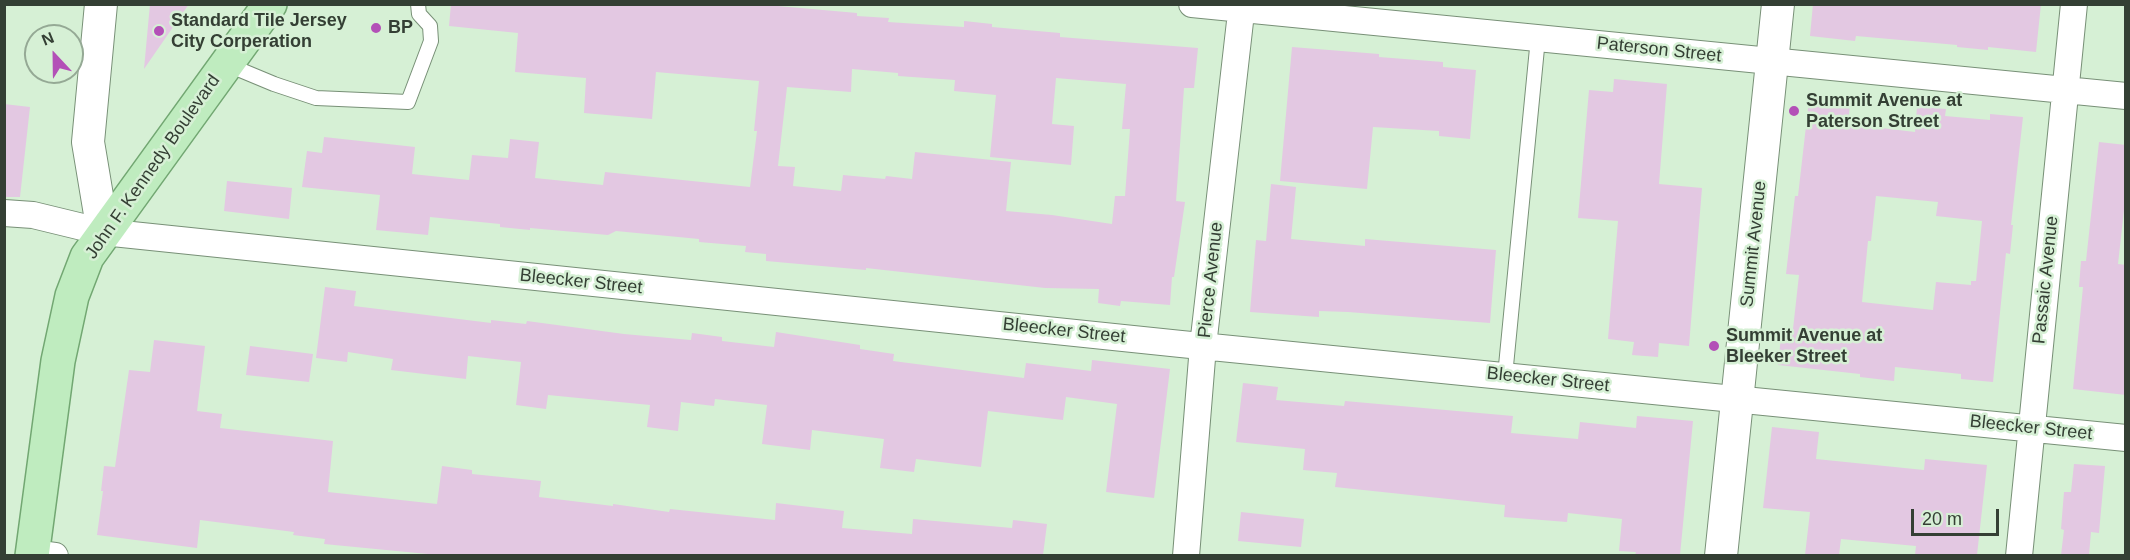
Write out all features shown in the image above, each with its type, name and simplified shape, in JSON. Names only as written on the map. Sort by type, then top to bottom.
[{"type":"main road","name":"John F. Kennedy Boulevard","points":[[40,555],[58,361],[72,296],[87,257],[270,4]]},
{"type":"street","points":[[101,4],[88,142],[103,232]]},
{"type":"street","name":"Paterson Street","points":[[1192,4],[1242,7],[2126,96]]},
{"type":"street","name":"Summit Avenue","points":[[1721,555],[1778,4]]},
{"type":"street","name":"Passaic Avenue","points":[[2019,555],[2074,4]]},
{"type":"street","name":"Pierce Avenue","points":[[1186,555],[1203,346],[1242,7]]},
{"type":"street","name":"Bleecker Street","points":[[4,213],[33,215],[103,232],[1203,346],[2126,438]]},
{"type":"lane","points":[[226,64],[316,98],[408,102],[431,41],[430,26],[419,14],[418,4]]},
{"type":"lane","points":[[1505,376],[1538,38]]},
{"type":"building","name":"Standard Tile Jersey City Corperation","points":[[150,4],[189,4],[144,69]]},
{"type":"building","points":[[451,4],[755,4],[857,13],[857,16],[889,18],[888,22],[964,27],[964,21],[992,24],[992,27],[1060,33],[1060,37],[1198,48],[1194,88],[1184,88],[1176,201],[1185,202],[1174,277],[1172,277],[1170,305],[1121,301],[1120,306],[1098,303],[1099,289],[1045,288],[866,268],[866,270],[766,261],[766,254],[745,252],[746,246],[616,231],[608,235],[530,228],[530,230],[500,227],[500,224],[430,217],[428,235],[376,230],[380,195],[302,187],[307,151],[322,153],[324,137],[415,147],[412,174],[469,180],[472,155],[508,158],[510,139],[539,142],[535,178],[603,185],[605,172],[750,187],[757,131],[754,131],[759,81],[656,72],[652,119],[584,113],[586,78],[515,72],[518,33],[449,26]],"holes":[[[852,69],[898,73],[898,76],[955,80],[954,91],[996,95],[990,157],[1071,165],[1074,126],[1052,124],[1056,78],[1126,84],[1122,129],[1130,129],[1125,196],[1115,196],[1112,224],[1006,211],[1011,162],[915,152],[912,179],[843,175],[841,191],[793,186],[795,167],[778,166],[787,87],[851,92]]]},
{"type":"building","points":[[1813,4],[2041,4],[2036,52],[1988,47],[1988,50],[1856,36],[1855,41],[1810,36]]},
{"type":"building","points":[[1292,47],[1443,62],[1443,67],[1476,70],[1470,139],[1439,136],[1439,131],[1373,127],[1367,189],[1280,181]]},
{"type":"building","points":[[1614,79],[1667,84],[1659,184],[1702,188],[1689,346],[1659,343],[1658,357],[1632,355],[1634,342],[1608,339],[1618,221],[1578,218],[1589,90],[1613,92]]},
{"type":"building","points":[[1809,100],[1850,104],[1848,124],[1915,132],[1917,107],[1946,109],[1945,116],[1990,120],[1990,114],[2023,117],[2010,254],[2006,253],[1993,382],[1961,379],[1961,374],[1895,367],[1894,381],[1860,377],[1860,374],[1778,365],[1782,327],[1793,329],[1799,275],[1786,274],[1795,196],[1798,196]],"holes":[[[1876,196],[1938,202],[1936,216],[1982,221],[1976,281],[1971,281],[1971,285],[1936,282],[1933,310],[1862,302],[1868,241],[1871,241]]]},
{"type":"building","points":[[4,104],[30,107],[20,197],[4,197]]},
{"type":"building","points":[[2099,142],[2126,145],[2126,192],[2118,264],[2126,265],[2126,395],[2073,389],[2083,287],[2079,287],[2081,261],[2086,261]]},
{"type":"building","points":[[227,181],[292,188],[289,219],[224,211]]},
{"type":"building","points":[[1271,184],[1296,187],[1291,239],[1365,246],[1365,239],[1496,250],[1490,323],[1348,312],[1319,311],[1319,317],[1250,312],[1256,240],[1266,241]]},
{"type":"building","points":[[325,287],[356,291],[354,306],[491,323],[491,320],[526,324],[527,321],[691,340],[692,333],[722,337],[722,341],[774,347],[776,332],[860,345],[860,349],[894,354],[893,361],[1024,378],[1026,363],[1091,371],[1092,360],[1170,369],[1154,498],[1106,492],[1117,404],[1066,397],[1063,420],[988,411],[981,467],[916,459],[914,472],[880,468],[884,439],[812,430],[810,450],[762,444],[767,405],[715,399],[714,406],[681,402],[678,431],[647,427],[650,405],[548,395],[546,409],[516,405],[521,362],[468,356],[466,379],[391,370],[393,359],[348,352],[347,362],[316,358]]},
{"type":"building","points":[[154,340],[205,346],[197,411],[222,414],[220,428],[333,441],[328,492],[437,504],[442,466],[472,470],[472,474],[541,481],[539,497],[669,512],[670,509],[775,520],[776,503],[844,511],[842,528],[912,534],[913,519],[1012,528],[1013,520],[1047,524],[1043,555],[438,555],[324,544],[325,539],[293,535],[294,532],[200,520],[197,548],[97,535],[104,466],[115,467],[129,370],[150,372]]},
{"type":"building","points":[[250,346],[313,354],[309,382],[246,375]]},
{"type":"building","points":[[1243,383],[1278,387],[1276,400],[1344,406],[1345,401],[1513,416],[1511,433],[1578,439],[1580,422],[1636,428],[1637,416],[1693,421],[1680,555],[1635,555],[1636,552],[1619,551],[1622,519],[1568,513],[1567,522],[1504,517],[1505,505],[1335,487],[1337,473],[1303,470],[1305,449],[1236,442]]},
{"type":"building","points":[[1772,427],[1819,432],[1816,459],[1924,470],[1925,459],[1987,465],[1977,555],[1915,555],[1916,546],[1841,539],[1839,555],[1805,555],[1810,512],[1763,508]]},
{"type":"building","points":[[2074,464],[2105,466],[2099,533],[2091,532],[2089,555],[2061,555],[2064,530],[2061,529],[2064,492],[2071,492]]},
{"type":"building","points":[[1241,512],[1304,519],[1301,547],[1238,541]]},
{"type":"place","name":"BP","points":[[376,28]]},
{"type":"place","name":"Standard Tile Jersey City Corperation","points":[[159,31]]},
{"type":"place","name":"Summit Avenue at Paterson Street","points":[[1794,111]]},
{"type":"place","name":"Summit Avenue at Bleeker Street","points":[[1714,346]]}]
